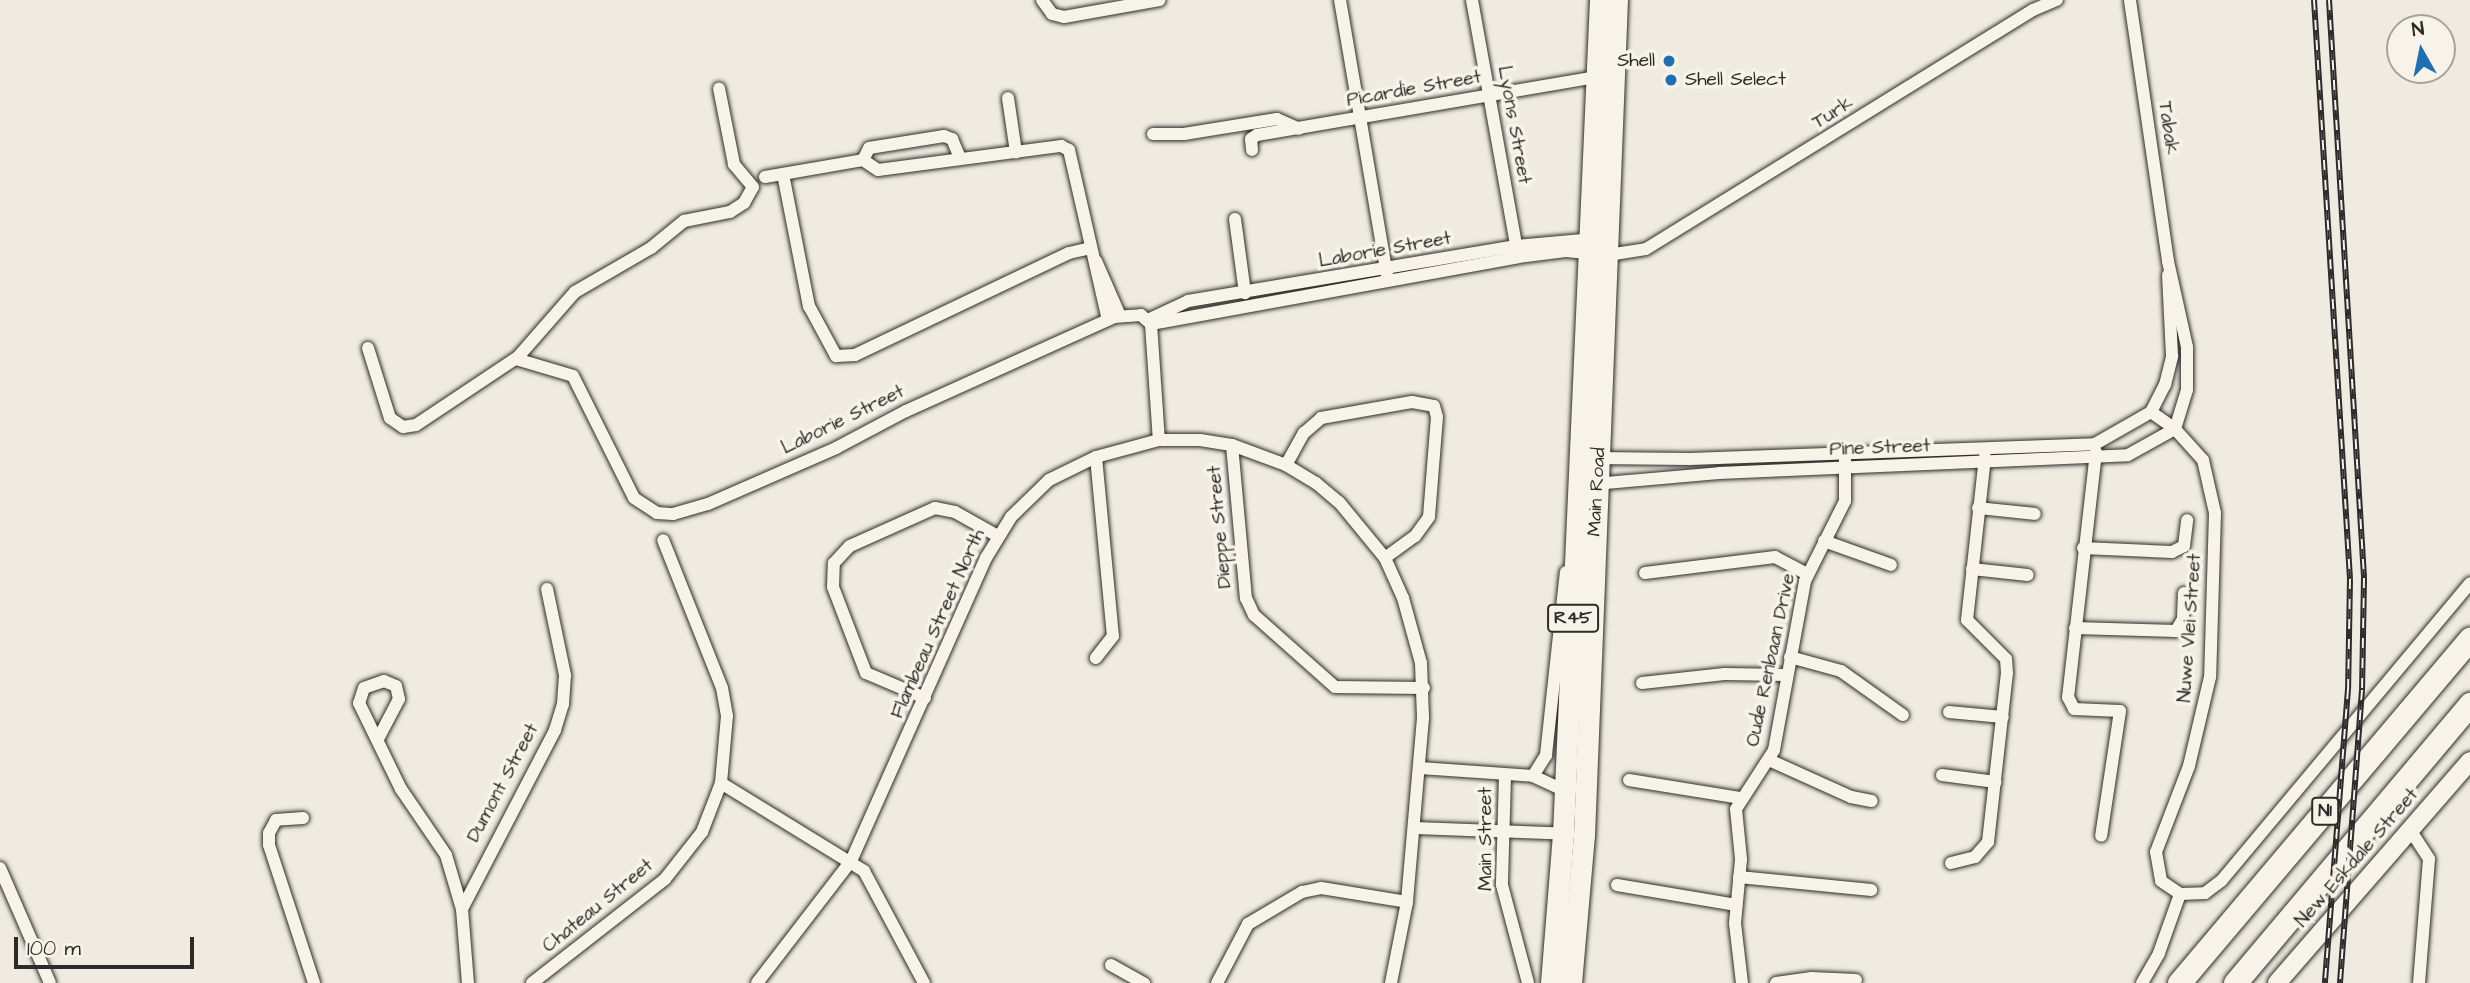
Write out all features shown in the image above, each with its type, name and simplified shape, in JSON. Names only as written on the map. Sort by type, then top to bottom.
[{"type":"highway","name":"N1","points":[[2179,983],[2470,639]]},
{"type":"highway","name":"N1","points":[[2235,983],[2470,704]]},
{"type":"main road","name":"Main Road","points":[[1600,0],[1597,77],[1605,248]]},
{"type":"main road","name":"Main Road","points":[[1574,794],[1590,458],[1605,248],[1616,0]]},
{"type":"main road","name":"Main Road","points":[[1571,983],[1577,531],[1589,484]]},
{"type":"main road","name":"Main Road","points":[[1551,983],[1573,834]]},
{"type":"street","points":[[1042,0],[1052,14],[1064,17],[1159,0]]},
{"type":"street","points":[[1340,0],[1387,275]]},
{"type":"street","name":"Lyons Street","points":[[1472,0],[1517,251]]},
{"type":"street","name":"Turk","points":[[1605,248],[1646,249],[1672,236],[2022,18],[2057,0]]},
{"type":"street","name":"Tabak","points":[[2130,0],[2168,261],[2172,356],[2165,384],[2151,412]]},
{"type":"street","name":"Picardie Street","points":[[1252,150],[1253,136],[1597,77]]},
{"type":"street","points":[[368,348],[390,418],[403,427],[444,409],[516,359],[575,292],[634,259],[684,221],[730,212],[750,197],[753,187],[733,160],[719,88]]},
{"type":"street","points":[[1008,98],[1016,152]]},
{"type":"street","points":[[1153,134],[1184,134],[1277,119],[1299,129]]},
{"type":"street","points":[[863,160],[869,148],[944,136],[952,138],[960,158]]},
{"type":"street","points":[[765,177],[863,160],[878,170],[1061,146],[1069,150],[1090,248],[1114,318],[1150,321],[1159,440]]},
{"type":"street","points":[[783,174],[809,306],[836,356],[855,355],[1069,253],[1090,248]]},
{"type":"street","points":[[1235,219],[1252,296]]},
{"type":"street","name":"Laborie Street","points":[[1150,321],[1178,304],[1252,296],[1387,275],[1517,251],[1605,248]]},
{"type":"street","name":"Tabak","points":[[2168,261],[2183,318],[2189,374],[2175,429]]},
{"type":"street","name":"Laborie Street","points":[[516,359],[573,376],[634,498],[645,507],[673,514],[708,504],[1114,318]]},
{"type":"street","points":[[1286,465],[1304,433],[1321,418],[1412,402],[1434,406],[1429,517],[1415,536],[1385,558]]},
{"type":"street","name":"Pine Street","points":[[1589,484],[1719,473],[1984,464],[2096,451],[2151,412]]},
{"type":"street","name":"Nuwe Vlei Street","points":[[2151,412],[2175,429],[2203,460],[2213,490],[2216,533],[2207,690],[2189,766],[2156,852],[2161,881],[2180,894]]},
{"type":"street","name":"Pine Street","points":[[1590,458],[1985,449],[2139,452],[2175,429]]},
{"type":"street","name":"Flambeau Street North","points":[[757,983],[852,861],[998,536],[1049,480],[1096,457],[1159,440],[1232,445],[1286,465],[1339,502],[1385,558],[1416,638],[1424,688],[1420,768],[1407,902],[1391,983]]},
{"type":"street","name":"Dieppe Street","points":[[1232,445],[1246,598],[1254,615],[1335,687],[1424,688]]},
{"type":"street","points":[[1951,863],[1975,857],[1985,848],[1996,782],[2008,666],[1967,620],[1985,449]]},
{"type":"street","points":[[2096,451],[2075,628],[2071,706],[2120,711],[2101,836]]},
{"type":"street","points":[[1843,454],[1848,468]]},
{"type":"street","points":[[1096,457],[1113,636],[1096,658]]},
{"type":"street","name":"Oude Renbaan Drive","points":[[1740,798],[1769,760],[1807,574],[1845,501],[1848,468]]},
{"type":"street","points":[[925,698],[866,673],[833,587],[834,563],[850,546],[935,508],[955,512],[998,536]]},
{"type":"street","points":[[1978,508],[2035,514]]},
{"type":"street","points":[[2084,548],[2172,552],[2184,546],[2187,520]]},
{"type":"street","name":"Main Road","points":[[1533,776],[1546,755],[1558,613],[1577,531]]},
{"type":"street","name":"Chateau Street","points":[[532,983],[672,871],[702,832],[721,783],[727,716],[722,688],[663,540]]},
{"type":"street","points":[[1824,541],[1891,565]]},
{"type":"street","points":[[1645,573],[1775,557],[1807,574]]},
{"type":"street","points":[[1972,569],[2028,575]]},
{"type":"street","points":[[2142,983],[2159,953],[2180,894],[2205,893],[2222,880],[2470,583]]},
{"type":"street","name":"Dumont Street","points":[[461,909],[555,730],[563,704],[565,675],[548,589]]},
{"type":"street","points":[[2075,628],[2176,631],[2183,619],[2184,593]]},
{"type":"street","points":[[1790,657],[1841,671],[1903,715]]},
{"type":"street","points":[[1642,683],[1725,674],[1787,675]]},
{"type":"street","points":[[1949,712],[2003,717]]},
{"type":"street","points":[[378,739],[401,789],[446,855],[461,909],[468,983]]},
{"type":"street","points":[[1769,760],[1851,797],[1872,800]]},
{"type":"street","name":"New Eskdale Street","points":[[2277,983],[2470,761]]},
{"type":"street","points":[[1420,768],[1533,776],[1574,794]]},
{"type":"street","name":"Main Street","points":[[1505,775],[1502,885],[1528,983]]},
{"type":"street","points":[[1942,775],[1996,782]]},
{"type":"street","points":[[1629,780],[1740,798],[1735,816],[1739,877],[1736,905],[1742,983]]},
{"type":"street","points":[[721,783],[852,861],[871,880],[924,983]]},
{"type":"street","points":[[303,818],[276,820],[269,833],[269,845],[314,983]]},
{"type":"street","points":[[1415,828],[1573,834]]},
{"type":"street","points":[[2409,828],[2428,851],[2429,859],[2419,983]]},
{"type":"street","points":[[0,868],[50,983]]},
{"type":"street","points":[[1739,877],[1871,890]]},
{"type":"street","points":[[1617,885],[1736,905]]},
{"type":"street","points":[[1217,983],[1248,924],[1302,892],[1332,889],[1407,902]]},
{"type":"street","points":[[1111,965],[1144,983]]},
{"type":"street","points":[[1776,983],[1812,978],[1856,981]]},
{"type":"railway","points":[[2314,0],[2350,579],[2348,689],[2325,983]]},
{"type":"railway","points":[[2329,0],[2364,578],[2362,690],[2340,983]]},
{"type":"place","name":"Shell","points":[[1669,61]]},
{"type":"place","name":"Shell Select","points":[[1671,80]]}]
